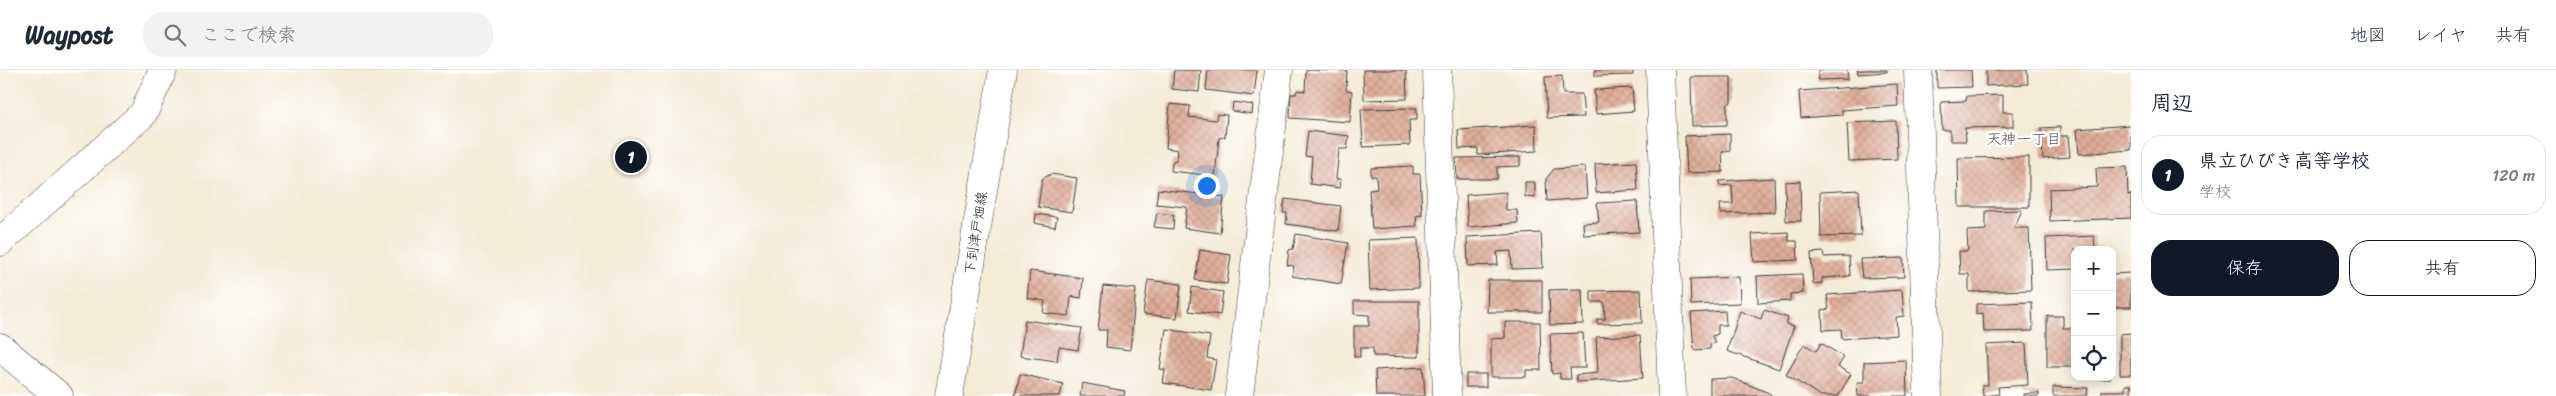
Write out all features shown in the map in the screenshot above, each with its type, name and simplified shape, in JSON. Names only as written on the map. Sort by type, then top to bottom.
[{"type":"street","points":[[0,242],[143,114],[163,70]]},
{"type":"street","name":"下到津戸畑線","points":[[949,396],[1003,70]]},
{"type":"street","points":[[1239,396],[1279,70]]},
{"type":"street","points":[[1437,70],[1448,396]]},
{"type":"street","points":[[1660,70],[1672,396]]},
{"type":"street","points":[[1918,70],[1928,396]]},
{"type":"street","points":[[0,347],[59,396]]},
{"type":"building","points":[[1174,70],[1201,70],[1199,92],[1172,89]]},
{"type":"building","points":[[1208,70],[1257,70],[1254,96],[1206,90]]},
{"type":"building","points":[[1306,70],[1347,71],[1346,90],[1352,91],[1350,122],[1290,118],[1291,94],[1296,94],[1297,90],[1305,91]]},
{"type":"building","points":[[1363,70],[1406,70],[1407,99],[1364,100]]},
{"type":"building","points":[[1595,70],[1633,70],[1633,75],[1595,76]]},
{"type":"building","points":[[1818,70],[1847,70],[1848,79],[1818,80]]},
{"type":"building","points":[[1857,70],[1887,70],[1887,72],[1858,74]]},
{"type":"building","points":[[1937,70],[1971,70],[1972,87],[1937,88]]},
{"type":"building","points":[[1986,70],[2027,70],[2028,84],[1986,86]]},
{"type":"building","points":[[1562,76],[1563,94],[1582,94],[1584,117],[1547,118],[1545,77]]},
{"type":"building","points":[[1691,77],[1731,77],[1731,102],[1727,105],[1727,125],[1692,126]]},
{"type":"building","points":[[1897,84],[1898,106],[1842,110],[1842,115],[1801,118],[1799,91]]},
{"type":"building","points":[[1632,88],[1634,111],[1596,114],[1594,90]]},
{"type":"building","points":[[2003,95],[2003,112],[2013,112],[2013,127],[1965,128],[1966,141],[1950,141],[1950,130],[1942,130],[1941,102],[1966,101],[1967,96]]},
{"type":"building","points":[[1233,102],[1253,105],[1252,114],[1232,111]]},
{"type":"building","points":[[1170,104],[1190,106],[1189,117],[1216,120],[1217,114],[1227,115],[1225,137],[1219,138],[1215,176],[1171,171],[1172,162],[1177,159],[1178,150],[1166,148]]},
{"type":"building","points":[[1417,108],[1417,120],[1409,120],[1410,145],[1363,147],[1361,109]]},
{"type":"building","points":[[1896,121],[1897,159],[1849,161],[1847,123]]},
{"type":"building","points":[[1536,125],[1537,151],[1478,155],[1478,148],[1459,149],[1458,130]]},
{"type":"building","points":[[2131,125],[2131,150],[2079,154],[2077,129]]},
{"type":"building","points":[[2060,127],[2060,136],[2068,136],[2070,157],[2043,159],[2041,128]]},
{"type":"building","points":[[1308,131],[1349,136],[1347,149],[1339,149],[1336,179],[1341,179],[1340,188],[1310,184],[1312,157],[1305,156]]},
{"type":"building","points":[[1730,134],[1730,151],[1722,152],[1723,172],[1687,173],[1685,136]]},
{"type":"building","points":[[1520,157],[1520,166],[1497,167],[1497,179],[1457,179],[1456,158]]},
{"type":"building","points":[[2029,157],[2029,207],[1959,207],[1958,158]]},
{"type":"building","points":[[1636,162],[1638,190],[1596,193],[1595,164]]},
{"type":"building","points":[[1413,166],[1413,174],[1420,174],[1422,215],[1416,216],[1417,226],[1372,229],[1369,190],[1377,189],[1376,176],[1371,176],[1371,168]]},
{"type":"building","points":[[1585,167],[1587,198],[1547,201],[1546,179],[1554,169]]},
{"type":"building","points":[[2127,167],[2128,195],[2131,194],[2131,218],[2050,221],[2049,189],[2097,187],[2096,168]]},
{"type":"building","points":[[1051,174],[1077,178],[1072,212],[1038,207],[1042,179]]},
{"type":"building","points":[[1774,178],[1775,212],[1721,214],[1720,204],[1733,204],[1732,185],[1720,186],[1719,181]]},
{"type":"building","points":[[1800,181],[1801,221],[1786,221],[1785,182]]},
{"type":"building","points":[[1525,182],[1535,182],[1535,198],[1525,197]]},
{"type":"building","points":[[1158,189],[1224,197],[1220,233],[1184,228],[1187,207],[1156,204]]},
{"type":"building","points":[[1859,190],[1861,236],[1821,237],[1820,192]]},
{"type":"building","points":[[1506,192],[1506,210],[1517,210],[1518,223],[1468,227],[1466,195]]},
{"type":"building","points":[[1285,199],[1341,206],[1338,231],[1286,224],[1287,213],[1283,213]]},
{"type":"building","points":[[1637,201],[1639,232],[1584,235],[1583,223],[1599,222],[1597,203]]},
{"type":"building","points":[[2022,210],[2014,228],[2029,228],[2031,290],[1969,292],[1969,274],[1960,274],[1959,251],[1968,251],[1967,231],[1986,230],[1986,211]]},
{"type":"building","points":[[1157,213],[1174,215],[1173,229],[1154,227]]},
{"type":"building","points":[[1036,214],[1057,217],[1055,227],[1035,223]]},
{"type":"building","points":[[1788,232],[1789,241],[1797,241],[1798,260],[1754,262],[1752,234]]},
{"type":"building","points":[[1541,233],[1543,268],[1512,269],[1511,251],[1497,252],[1498,265],[1468,266],[1467,237]]},
{"type":"building","points":[[1296,234],[1348,243],[1341,284],[1292,276],[1294,266],[1287,265],[1289,250],[1293,249]]},
{"type":"building","points":[[2094,236],[2095,246],[2071,246],[2071,269],[2047,270],[2046,238]]},
{"type":"building","points":[[1418,238],[1419,288],[1370,290],[1368,240]]},
{"type":"building","points":[[1200,250],[1231,255],[1227,284],[1195,280]]},
{"type":"building","points":[[1823,252],[1824,257],[1849,256],[1850,276],[1822,278],[1822,283],[1813,284],[1811,253]]},
{"type":"building","points":[[1903,258],[1904,277],[1862,278],[1860,259]]},
{"type":"building","points":[[1030,271],[1083,278],[1081,298],[1071,296],[1069,316],[1043,313],[1045,301],[1027,298]]},
{"type":"building","points":[[2131,273],[2131,307],[2116,307],[2116,274]]},
{"type":"building","points":[[1802,274],[1803,293],[1790,294],[1790,301],[1758,303],[1757,276]]},
{"type":"building","points":[[1739,277],[1740,303],[1691,305],[1690,279]]},
{"type":"building","points":[[1148,280],[1181,284],[1177,318],[1143,314]]},
{"type":"building","points":[[1488,280],[1542,280],[1542,312],[1487,312]]},
{"type":"building","points":[[1103,286],[1136,289],[1130,350],[1106,347],[1107,330],[1098,330]]},
{"type":"building","points":[[1192,287],[1223,292],[1220,315],[1189,311]]},
{"type":"building","points":[[1582,289],[1583,324],[1550,325],[1549,290]]},
{"type":"building","points":[[1641,290],[1642,323],[1597,324],[1597,319],[1605,319],[1604,302],[1591,302],[1591,291]]},
{"type":"building","points":[[1902,290],[1904,316],[1896,317],[1897,335],[1842,339],[1841,329],[1823,330],[1822,310],[1829,309],[1827,295]]},
{"type":"building","points":[[1354,301],[1419,301],[1419,357],[1373,356],[1373,348],[1360,348],[1360,357],[1354,357],[1354,326],[1369,326],[1369,315],[1354,314]]},
{"type":"building","points":[[2032,302],[2033,331],[1984,332],[1983,313],[1976,314],[1976,304]]},
{"type":"building","points":[[1764,310],[1788,318],[1786,324],[1794,326],[1779,369],[1727,351],[1740,311],[1761,319]]},
{"type":"building","points":[[1725,311],[1726,325],[1718,325],[1718,334],[1712,336],[1715,343],[1710,344],[1710,349],[1694,350],[1691,313]]},
{"type":"building","points":[[2047,316],[2063,316],[2063,328],[2071,328],[2071,367],[2047,367]]},
{"type":"building","points":[[1025,320],[1082,328],[1078,350],[1059,347],[1057,361],[1020,356]]},
{"type":"building","points":[[1505,322],[1540,322],[1541,370],[1526,370],[1526,377],[1491,377],[1491,339],[1505,338]]},
{"type":"building","points":[[1166,329],[1210,336],[1207,358],[1216,360],[1211,390],[1163,383],[1165,370],[1160,369]]},
{"type":"building","points":[[1583,333],[1585,368],[1570,368],[1571,379],[1560,379],[1560,373],[1552,374],[1550,334]]},
{"type":"building","points":[[2131,333],[2131,375],[2120,375],[2120,334]]},
{"type":"building","points":[[1640,335],[1643,378],[1577,382],[1576,375],[1598,373],[1596,337]]},
{"type":"building","points":[[1821,343],[1844,357],[1838,367],[1851,374],[1838,396],[1821,396],[1786,375],[1804,344],[1816,351]]},
{"type":"building","points":[[2026,343],[2028,385],[1998,387],[1999,394],[1983,396],[1982,385],[1988,385],[1986,345]]},
{"type":"building","points":[[1906,360],[1907,396],[1858,396],[1857,382],[1864,382],[1864,362]]},
{"type":"building","points":[[1423,367],[1425,396],[1376,396],[1375,370]]},
{"type":"building","points":[[1020,374],[1063,384],[1060,396],[1015,396]]},
{"type":"building","points":[[1466,374],[1486,374],[1486,387],[1466,387]]},
{"type":"building","points":[[1732,378],[1769,393],[1772,396],[1710,396],[1710,379]]},
{"type":"building","points":[[1082,383],[1125,391],[1124,396],[1080,396]]},
{"type":"building","points":[[2125,385],[2131,385],[2131,396],[2102,396],[2102,391],[2125,391]]},
{"type":"building","points":[[2053,387],[2088,388],[2087,396],[2053,396]]},
{"type":"building","points":[[2039,393],[2039,396],[2023,396],[2023,394]]},
{"type":"place","name":"県立ひびき高等学校","points":[[631,157]]},
{"type":"district","name":"天神一丁目","points":[[2024,139]]}]
